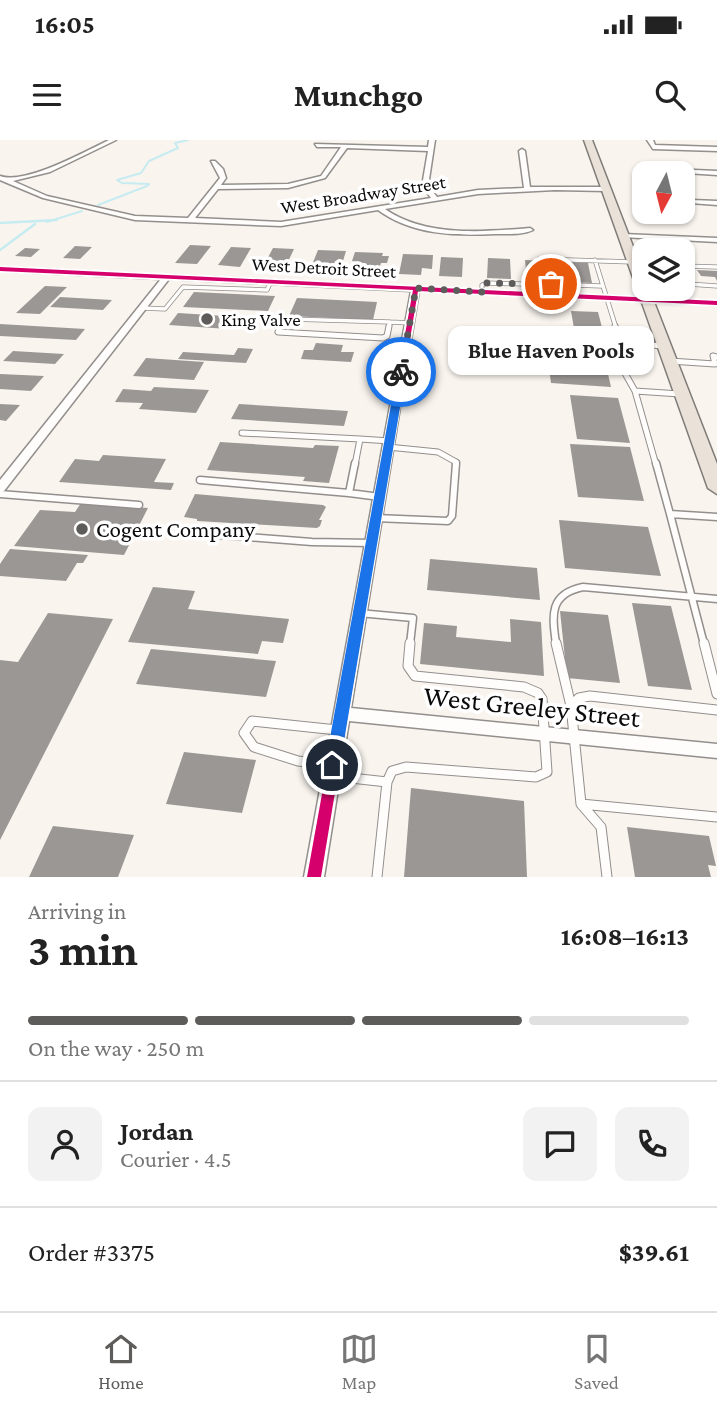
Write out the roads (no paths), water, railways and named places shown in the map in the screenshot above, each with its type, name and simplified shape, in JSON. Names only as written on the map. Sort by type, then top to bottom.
[{"type":"main road","points":[[588,140],[632,257]]},
{"type":"main road","points":[[648,301],[717,488]]},
{"type":"street","points":[[4,179],[48,171],[113,140]]},
{"type":"street","points":[[432,140],[425,186],[435,199]]},
{"type":"street","points":[[650,140],[653,146],[717,149]]},
{"type":"street","points":[[317,145],[430,149]]},
{"type":"street","points":[[218,187],[288,186],[323,177],[345,146]]},
{"type":"street","points":[[522,151],[527,189]]},
{"type":"street","points":[[190,220],[223,178],[220,169],[213,162]]},
{"type":"street","points":[[695,172],[717,173]]},
{"type":"street","name":"West Broadway Street","points":[[4,179],[45,197],[135,218],[281,223],[478,192],[527,189],[607,191]]},
{"type":"street","points":[[695,202],[717,203]]},
{"type":"street","points":[[379,208],[400,222],[418,227],[511,232],[530,230]]},
{"type":"street","points":[[624,236],[717,240]]},
{"type":"street","name":"West Detroit Street","points":[[0,269],[632,298]]},
{"type":"street","points":[[0,488],[167,276]]},
{"type":"street","points":[[314,877],[416,288]]},
{"type":"street","name":"West Detroit Street","points":[[695,300],[717,301]]},
{"type":"street","name":"West Greeley Street","points":[[340,722],[574,736],[717,751]]},
{"type":"lane","points":[[539,259],[632,262]]},
{"type":"lane","points":[[595,260],[621,343],[618,350],[624,372],[635,391],[670,514],[717,694]]},
{"type":"lane","points":[[695,266],[717,267]]},
{"type":"lane","points":[[207,287],[213,279]]},
{"type":"lane","points":[[143,307],[165,309],[183,287],[267,290],[271,282]]},
{"type":"lane","points":[[482,292],[482,285],[487,283],[601,286]]},
{"type":"lane","points":[[523,284],[525,293]]},
{"type":"lane","points":[[695,284],[717,286]]},
{"type":"lane","points":[[390,322],[387,336],[383,338],[278,332],[280,324],[288,319],[390,322],[410,323]]},
{"type":"lane","points":[[621,343],[716,364]]},
{"type":"lane","points":[[716,364],[713,356],[717,357]]},
{"type":"lane","points":[[635,391],[682,394]]},
{"type":"lane","points":[[242,433],[360,439],[438,452],[456,462],[452,516],[448,521],[375,518]]},
{"type":"lane","points":[[349,494],[360,439]]},
{"type":"lane","points":[[200,480],[380,496]]},
{"type":"lane","points":[[0,494],[139,505]]},
{"type":"lane","points":[[670,514],[717,517]]},
{"type":"lane","points":[[182,532],[312,542],[370,543]]},
{"type":"lane","points":[[607,877],[601,827],[581,804],[571,706],[563,688],[553,617],[556,602],[569,589],[583,587],[717,599]]},
{"type":"lane","points":[[358,613],[413,618],[408,666],[415,676],[524,687],[538,693],[542,699],[547,772],[536,778],[406,766],[392,771],[387,782],[377,877]]},
{"type":"lane","points":[[571,706],[579,698],[590,696],[717,710]]},
{"type":"lane","points":[[340,722],[252,722],[244,733],[254,747],[332,770],[387,782]]},
{"type":"lane","points":[[581,804],[717,817]]},
{"type":"waterway","points":[[98,205],[147,186],[149,184],[122,183],[117,180],[141,173],[149,161],[178,148],[175,143],[188,140]]},
{"type":"waterway","points":[[53,220],[82,211]]},
{"type":"waterway","points":[[0,223],[53,220]]},
{"type":"waterway","points":[[47,222],[53,220]]},
{"type":"waterway","points":[[53,220],[57,220]]},
{"type":"waterway","points":[[0,250],[35,224]]},
{"type":"place","name":"Blue Haven Pools","points":[[551,284]]},
{"type":"place","name":"King Valve","points":[[207,319]]},
{"type":"place","name":"Cogent Company","points":[[82,529]]}]
